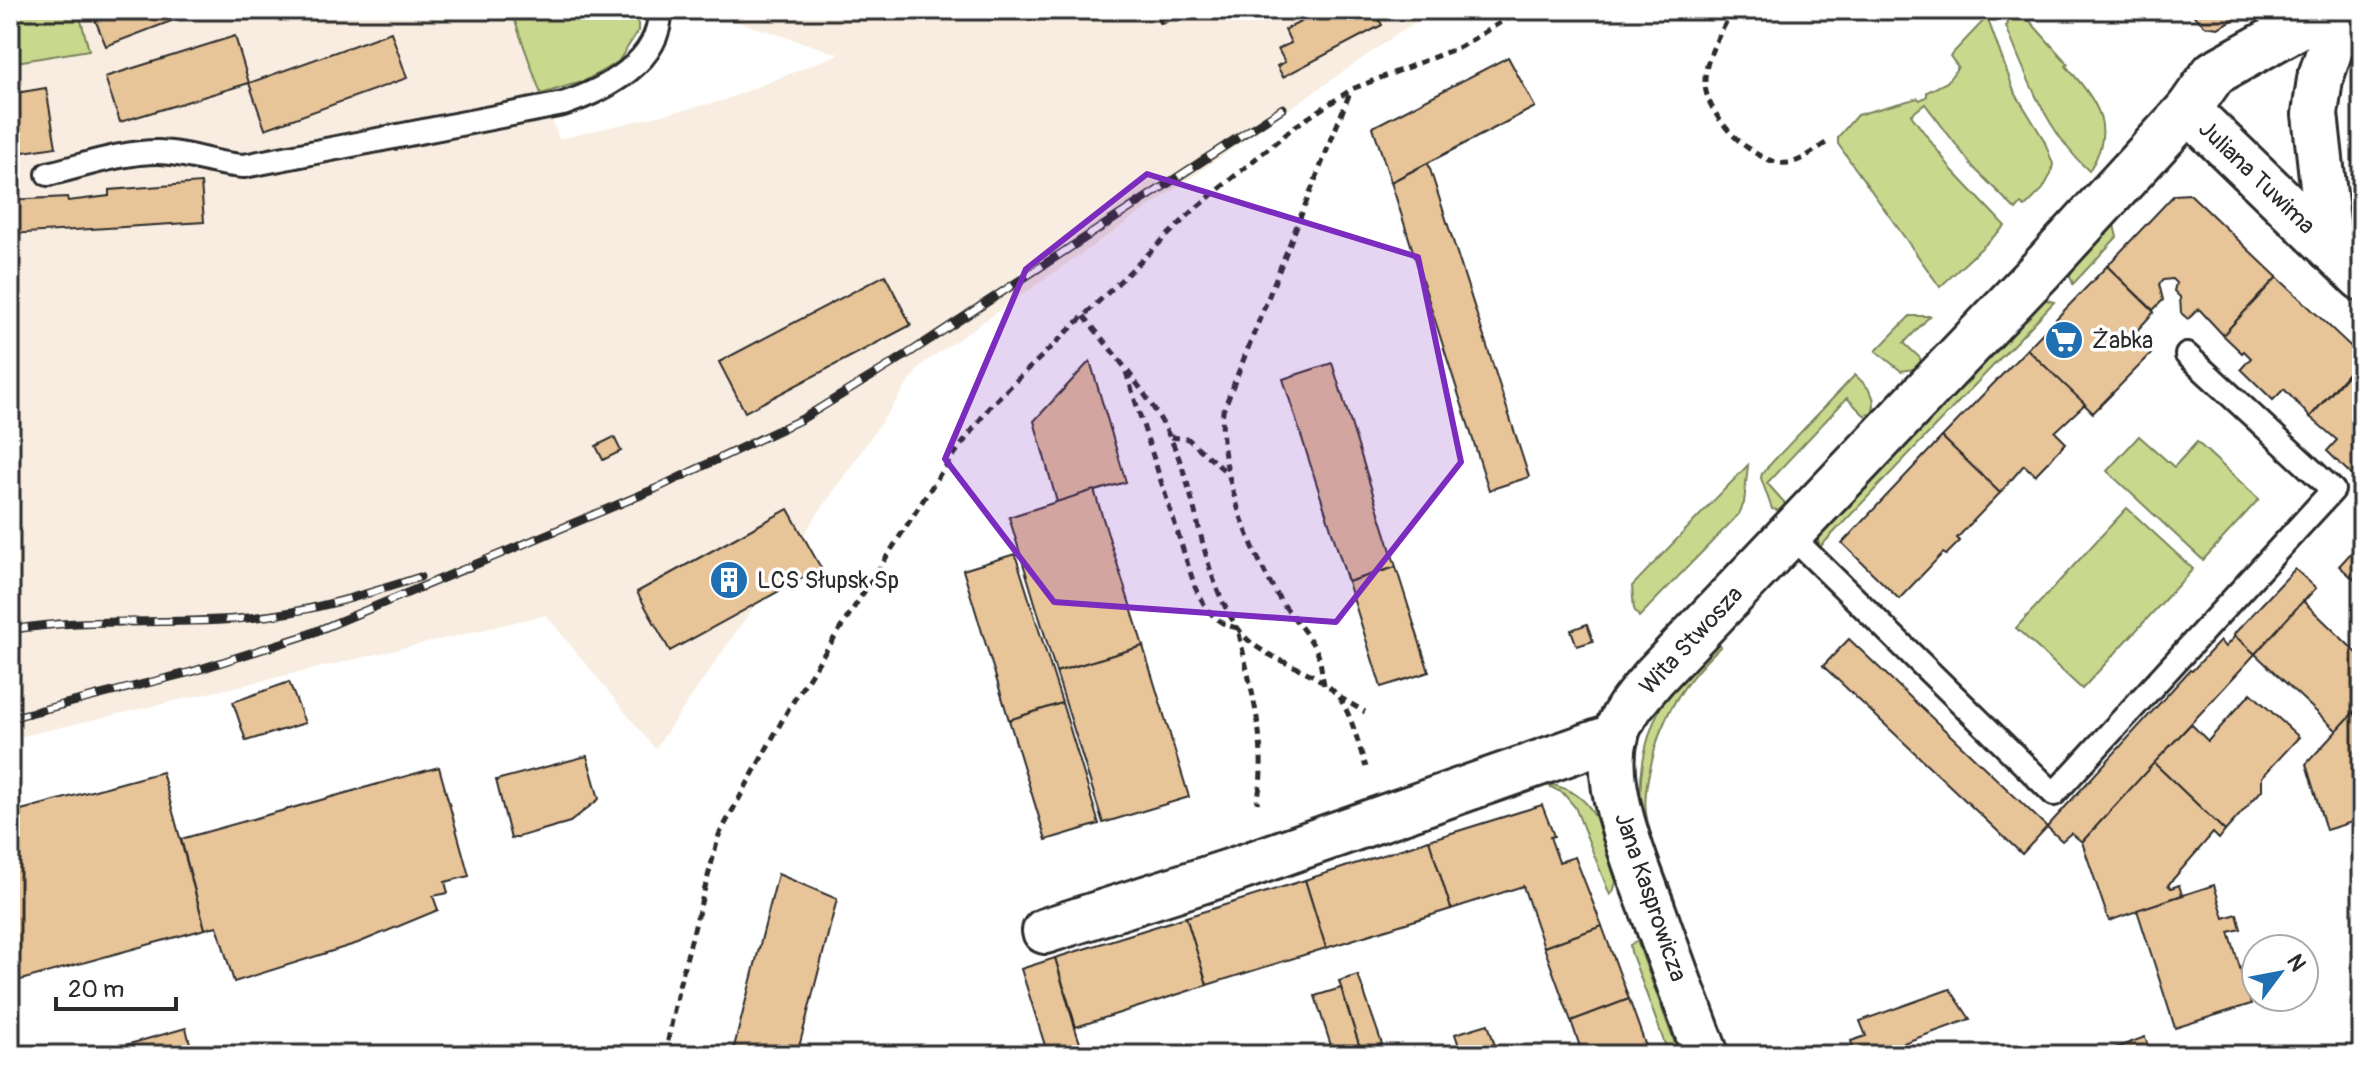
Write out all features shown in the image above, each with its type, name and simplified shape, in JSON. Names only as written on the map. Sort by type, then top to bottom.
[{"type":"street","name":"Wita Stwosza","points":[[1616,736],[1626,714],[1655,676],[2048,263],[2188,110],[2214,73],[2328,10]]},
{"type":"street","points":[[2330,248],[2315,114],[2320,79],[2343,10]]},
{"type":"street","name":"Juliana Tuwima","points":[[2188,110],[2362,278]]},
{"type":"street","points":[[1045,931],[1229,872],[1616,736]]},
{"type":"street","name":"Jana Kasprowicza","points":[[1616,736],[1615,784],[1623,825],[1706,1055]]},
{"type":"lane","points":[[48,174],[111,159],[159,152],[244,166],[563,104],[603,87],[635,65],[656,36],[661,22],[660,10]]},
{"type":"lane","points":[[1790,535],[2054,794],[2333,490],[2187,355]]},
{"type":"path","points":[[665,1055],[679,986],[719,835],[789,708],[942,471],[991,405],[1196,208],[1294,127],[1352,89],[1460,47],[1521,10]]},
{"type":"path","points":[[1733,10],[1712,51],[1704,86],[1732,137],[1768,160],[1780,163],[1793,163],[1826,143]]},
{"type":"path","points":[[1324,685],[1318,654],[1279,597],[1255,552],[1226,472],[1221,428],[1223,411],[1352,89]]},
{"type":"path","points":[[1084,316],[1151,401],[1183,467],[1214,579],[1238,628],[1261,744],[1262,782],[1257,803]]},
{"type":"path","points":[[1124,367],[1195,587],[1204,605],[1216,619],[1229,627],[1238,628],[1259,650],[1302,670],[1365,712]]},
{"type":"path","points":[[1170,437],[1188,439],[1226,472]]},
{"type":"path","points":[[1339,697],[1366,767]]},
{"type":"highlighted area","points":[[1147,174],[1418,257],[1461,462],[1336,622],[1054,602],[945,459],[1026,269]]},
{"type":"shaded area","points":[[78,10],[511,10],[559,139],[722,101],[839,54],[701,10],[1432,10],[921,365],[655,749],[546,615],[10,739],[10,234],[92,229],[10,232],[10,63],[88,50]]},
{"type":"green space","points":[[10,10],[78,10],[89,50],[10,63]]},
{"type":"green space","points":[[511,10],[638,10],[638,31],[618,62],[584,81],[541,94]]},
{"type":"green space","points":[[2004,10],[2020,10],[2068,64],[2066,66],[2094,103],[2100,115],[2102,141],[2089,171],[2050,122],[2022,65],[2006,26]]},
{"type":"green space","points":[[1987,17],[2014,91],[2044,140],[2053,164],[2043,189],[2025,207],[2021,204],[2016,210],[1974,168],[1925,104],[1911,115],[1953,171],[2005,226],[1940,287],[1838,144],[1838,137],[1857,115],[1918,98],[1920,100],[1927,96],[1927,92],[1947,82],[1958,67],[1950,56]]},
{"type":"green space","points":[[2114,225],[2117,237],[2073,284],[2071,271]]},
{"type":"green space","points":[[2043,299],[2054,302],[1820,547],[1817,533]]},
{"type":"green space","points":[[1910,316],[1930,316],[1904,343],[1920,358],[1921,364],[1901,371],[1876,351]]},
{"type":"green space","points":[[1855,375],[1873,397],[1872,414],[1864,415],[1847,398],[1767,483],[1785,507],[1781,511],[1772,509],[1762,473]]},
{"type":"green space","points":[[2139,436],[2174,467],[2197,442],[2259,499],[2203,560],[2107,471]]},
{"type":"green space","points":[[1748,465],[1744,503],[1739,514],[1639,617],[1634,609],[1632,586]]},
{"type":"green space","points":[[2127,508],[2193,569],[2082,689],[2016,628]]},
{"type":"green space","points":[[1715,639],[1721,646],[1685,686],[1668,715],[1655,747],[1647,783],[1645,807],[1648,824],[1675,900],[1673,903],[1651,851],[1642,816],[1643,760],[1661,706],[1686,671]]},
{"type":"green space","points":[[1543,783],[1563,788],[1577,796],[1596,818],[1616,882],[1610,895],[1575,807],[1563,793]]},
{"type":"green space","points":[[1637,941],[1679,1055],[1669,1055],[1631,952],[1630,945]]},
{"type":"building","points":[[91,10],[200,10],[106,46]]},
{"type":"building","points":[[1323,10],[1374,10],[1382,25],[1283,77],[1277,66],[1285,62],[1278,49],[1291,43],[1285,30]]},
{"type":"building","points":[[2188,10],[2252,10],[2218,28],[2205,26]]},
{"type":"building","points":[[391,32],[407,78],[265,129],[249,83]]},
{"type":"building","points":[[235,36],[249,83],[120,122],[105,77]]},
{"type":"building","points":[[1508,57],[1535,107],[1391,182],[1373,127]]},
{"type":"building","points":[[46,88],[56,147],[10,154],[10,94]]},
{"type":"building","points":[[1428,163],[1529,477],[1489,490],[1391,182]]},
{"type":"building","points":[[201,183],[204,222],[10,234],[10,200],[67,197],[68,201],[109,196],[109,190]]},
{"type":"building","points":[[2190,194],[2277,277],[2223,335],[2199,309],[2188,319],[2181,313],[2180,297],[2174,291],[2176,283],[2172,279],[2159,284],[2163,300],[2153,310],[2107,266],[2174,195]]},
{"type":"building","points":[[2107,266],[2154,312],[2132,336],[2151,354],[2093,413],[2027,349]]},
{"type":"building","points":[[885,275],[911,325],[745,412],[719,362]]},
{"type":"building","points":[[2277,277],[2362,357],[2310,417],[2284,389],[2273,400],[2241,369],[2251,358],[2223,335]]},
{"type":"building","points":[[2027,349],[2085,404],[2055,432],[2066,443],[2035,475],[2024,465],[2000,493],[1942,437]]},
{"type":"building","points":[[2362,359],[2362,479],[2359,482],[2327,451],[2337,440],[2310,417]]},
{"type":"building","points":[[1090,361],[1126,482],[1057,502],[1034,421]]},
{"type":"building","points":[[1332,363],[1396,567],[1348,582],[1283,379]]},
{"type":"building","points":[[614,437],[621,451],[603,460],[596,446]]},
{"type":"building","points":[[1942,437],[2000,493],[1957,538],[1960,541],[1946,555],[1943,553],[1899,599],[1842,543]]},
{"type":"building","points":[[1094,490],[1143,646],[1056,672],[1009,517]]},
{"type":"building","name":"LCS Słupsk Sp","points":[[788,509],[821,568],[670,651],[637,592]]},
{"type":"building","points":[[2362,541],[2362,576],[2357,582],[2339,566]]},
{"type":"building","points":[[1015,554],[1062,703],[1009,720],[963,570]]},
{"type":"building","points":[[1396,567],[1429,672],[1381,687],[1348,582]]},
{"type":"building","points":[[2295,569],[2316,588],[2255,654],[2233,635]]},
{"type":"building","points":[[2303,601],[2362,658],[2362,704],[2337,731],[2255,654]]},
{"type":"building","points":[[1587,624],[1593,641],[1577,646],[1571,630]]},
{"type":"building","points":[[2235,636],[2255,654],[2082,842],[2071,833],[2062,841],[2047,827],[2190,670],[2220,641],[2225,647]]},
{"type":"building","points":[[1849,639],[2047,827],[2022,854],[1823,666]]},
{"type":"building","points":[[1143,646],[1189,797],[1103,823],[1056,672]]},
{"type":"building","points":[[289,682],[305,723],[246,741],[233,702]]},
{"type":"building","points":[[2251,693],[2299,737],[2262,777],[2262,790],[2225,831],[2154,763],[2191,724],[2208,741]]},
{"type":"building","points":[[1062,703],[1099,824],[1046,840],[1009,720]]},
{"type":"building","points":[[2362,704],[2362,734],[2354,712]]},
{"type":"building","points":[[2354,712],[2362,734],[2362,819],[2326,830],[2306,764]]},
{"type":"building","points":[[587,756],[599,799],[570,822],[511,839],[496,780]]},
{"type":"building","points":[[2154,763],[2225,831],[2219,839],[2213,833],[2168,885],[2171,888],[2179,885],[2182,895],[2109,921],[2082,842]]},
{"type":"building","points":[[439,767],[469,876],[445,882],[448,893],[433,896],[438,910],[358,943],[234,982],[217,926],[205,929],[181,839]]},
{"type":"building","points":[[162,772],[205,929],[10,983],[10,813]]},
{"type":"building","points":[[1542,805],[1554,836],[1550,837],[1559,862],[1575,857],[1602,926],[1544,947],[1523,886],[1451,909],[1429,840]]},
{"type":"building","points":[[1429,840],[1451,909],[1326,948],[1305,880]]},
{"type":"building","points":[[778,874],[837,899],[797,1055],[732,1055]]},
{"type":"building","points":[[1305,880],[1326,948],[1207,985],[1186,917]]},
{"type":"building","points":[[2214,885],[2224,918],[2237,914],[2241,929],[2229,932],[2240,968],[2240,1007],[2175,1028],[2137,910]]},
{"type":"building","points":[[1186,917],[1207,985],[1076,1027],[1055,958]]},
{"type":"building","points":[[1602,926],[1629,999],[1571,1021],[1544,947]]},
{"type":"building","points":[[1055,958],[1084,1055],[1048,1055],[1021,969]]},
{"type":"building","points":[[1358,975],[1382,1044],[1361,1051],[1339,981]]},
{"type":"building","points":[[1341,988],[1363,1055],[1334,1055],[1315,996]]},
{"type":"building","points":[[1950,989],[1970,1019],[1870,1055],[1855,1055],[1851,1041],[1866,1036],[1860,1021]]},
{"type":"building","points":[[1629,999],[1649,1055],[1583,1055],[1571,1021]]},
{"type":"building","points":[[1488,1024],[1498,1055],[1462,1055],[1455,1034]]},
{"type":"building","points":[[186,1028],[193,1055],[90,1055]]},
{"type":"building","points":[[2145,1037],[2151,1055],[2096,1055]]},
{"type":"railway","points":[[1162,20],[1181,10]]},
{"type":"railway","points":[[10,718],[191,672],[307,635],[655,489],[802,419],[903,357],[1283,108]]},
{"type":"railway","points":[[10,630],[69,623],[270,616],[335,602],[420,577]]},
{"type":"place","name":"Żabka","points":[[2064,340]]},
{"type":"place","name":"LCS Słupsk Sp","points":[[729,580]]}]
